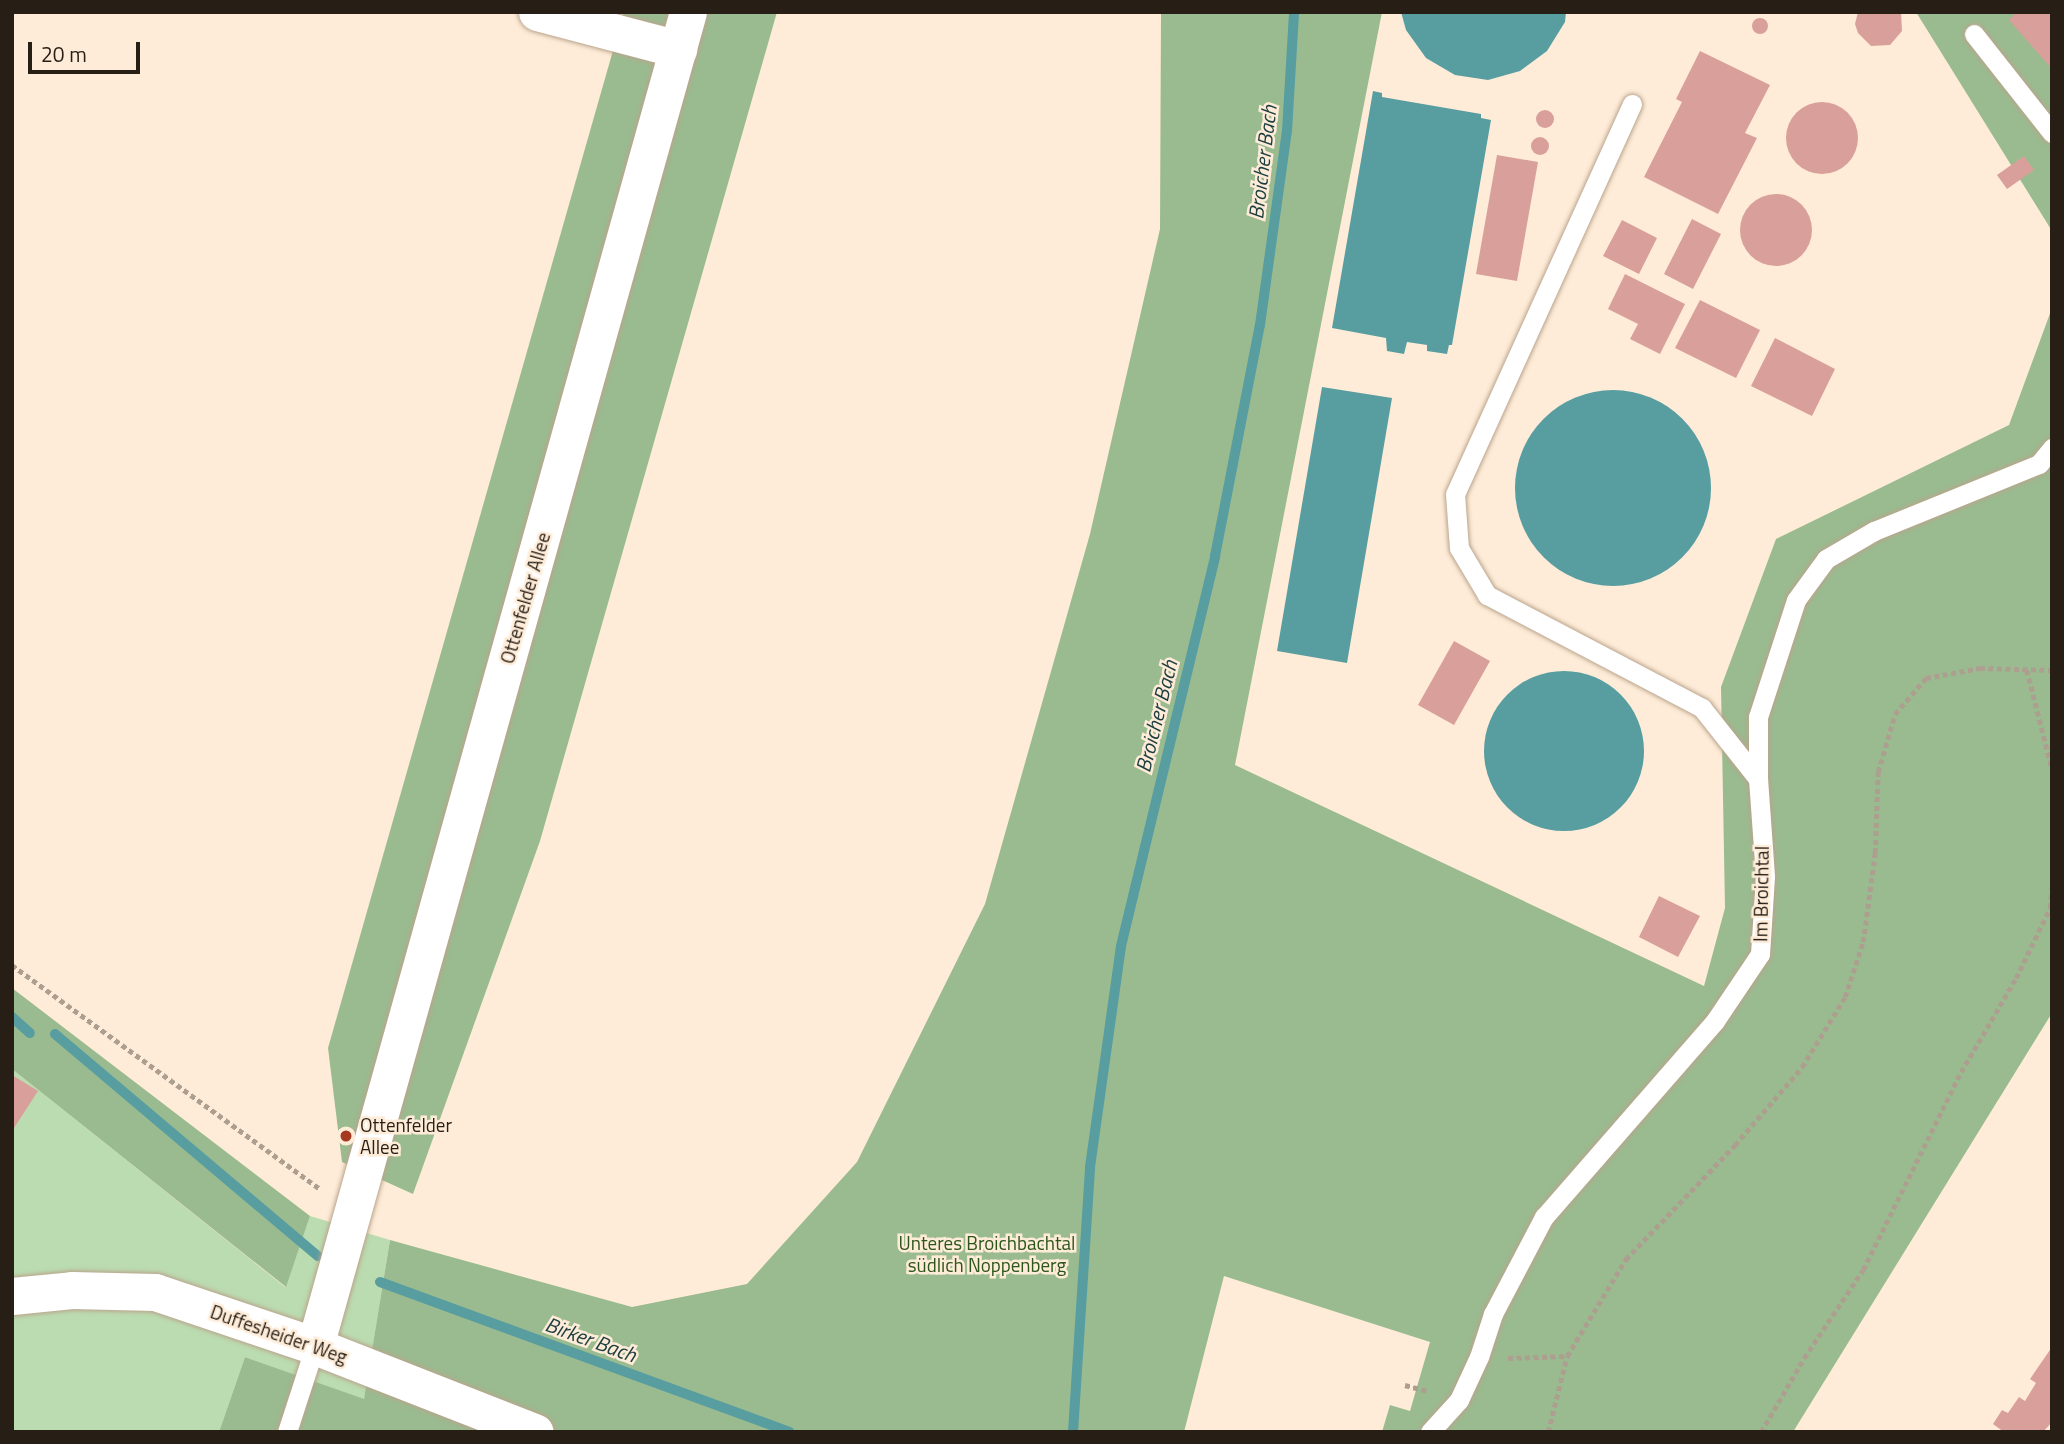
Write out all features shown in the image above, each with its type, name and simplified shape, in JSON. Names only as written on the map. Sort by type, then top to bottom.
[{"type":"street","points":[[537,12],[678,50]]},
{"type":"street","name":"Ottenfelder Allee","points":[[315,1346],[688,12]]},
{"type":"street","name":"Duffesheider Weg","points":[[12,1296],[72,1290],[155,1292],[315,1346],[535,1432]]},
{"type":"lane","points":[[1974,34],[2052,133]]},
{"type":"lane","points":[[1632,104],[1455,494],[1459,548],[1487,595],[1702,708],[1758,779]]},
{"type":"lane","name":"Im Broichtal","points":[[1430,1432],[1459,1399],[1479,1357],[1493,1314],[1544,1217],[1715,1021],[1760,954],[1765,876],[1758,779],[1758,717],[1796,600],[1826,559],[1874,531],[2039,464],[2052,448]]},
{"type":"lane","points":[[287,1432],[315,1346]]},
{"type":"path","points":[[1548,1432],[1567,1356],[1626,1259],[1735,1145],[1802,1067],[1845,997],[1863,942],[1875,853],[1878,772],[1895,713],[1926,678],[1980,668],[2052,670]]},
{"type":"path","points":[[2027,670],[2052,769]]},
{"type":"path","points":[[1760,1432],[1804,1358],[1863,1270],[1961,1072],[2016,978],[2050,908],[2052,887]]},
{"type":"path","points":[[12,965],[321,1189],[350,1222]]},
{"type":"path","points":[[1504,1358],[1567,1356]]},
{"type":"green space","points":[[624,12],[777,12],[540,841],[413,1194],[342,1162],[328,1048]]},
{"type":"green space","name":"Unteres Broichbachtal südlich Noppenberg","points":[[1161,12],[1382,12],[1235,765],[1704,986],[1725,908],[1721,687],[1776,539],[2009,425],[2052,308],[2052,1013],[1793,1432],[1382,1432],[1390,1405],[1410,1411],[1430,1342],[1224,1276],[1184,1432],[219,1432],[245,1357],[364,1399],[390,1240],[632,1307],[747,1284],[857,1162],[985,904],[1090,534],[1160,229]]},
{"type":"green space","points":[[1916,12],[2052,12],[2052,231]]},
{"type":"green space","points":[[12,988],[310,1216],[286,1287],[12,1069]]},
{"type":"green space","points":[[12,1069],[285,1287],[310,1216],[390,1240],[364,1400],[245,1357],[219,1432],[12,1432]]},
{"type":"water","points":[[1401,12],[1566,12],[1565,22],[1547,51],[1520,71],[1488,80],[1455,75],[1426,58],[1406,30]]},
{"type":"water","points":[[1373,91],[1382,93],[1382,97],[1481,114],[1481,118],[1491,120],[1452,345],[1449,345],[1447,354],[1427,351],[1427,345],[1407,342],[1404,354],[1387,351],[1386,338],[1332,328]]},
{"type":"water","points":[[1322,387],[1392,398],[1347,663],[1277,651]]},
{"type":"water","points":[[1613,390],[1651,397],[1682,419],[1704,450],[1711,488],[1704,526],[1682,557],[1651,579],[1613,586],[1575,579],[1544,557],[1522,526],[1515,488],[1522,450],[1544,419],[1575,397]]},
{"type":"water","points":[[1564,671],[1594,677],[1620,695],[1638,721],[1644,751],[1638,781],[1620,807],[1594,825],[1564,831],[1534,825],[1508,807],[1490,781],[1484,751],[1490,721],[1508,695],[1534,677]]},
{"type":"building","points":[[1858,12],[1901,12],[1902,31],[1890,45],[1871,46],[1858,33],[1855,24]]},
{"type":"building","points":[[2017,12],[2052,12],[2052,69],[2009,20]]},
{"type":"building","points":[[1757,18],[1763,18],[1768,26],[1766,32],[1757,34],[1752,29],[1752,23]]},
{"type":"building","points":[[1700,51],[1770,85],[1745,133],[1757,138],[1718,214],[1644,177],[1682,102],[1676,99]]},
{"type":"building","points":[[1829,102],[1848,112],[1856,124],[1856,152],[1848,164],[1836,172],[1815,174],[1796,164],[1788,152],[1786,131],[1796,112],[1808,104]]},
{"type":"building","points":[[1541,110],[1549,110],[1554,119],[1552,126],[1541,128],[1536,123],[1536,115]]},
{"type":"building","points":[[1540,137],[1546,140],[1549,146],[1546,152],[1540,155],[1534,152],[1531,146],[1534,140]]},
{"type":"building","points":[[1497,155],[1538,162],[1517,281],[1476,274]]},
{"type":"building","points":[[2024,156],[2034,170],[2007,189],[1997,175]]},
{"type":"building","points":[[1783,194],[1802,204],[1810,216],[1810,244],[1802,256],[1790,264],[1769,266],[1750,256],[1742,244],[1740,223],[1750,204],[1762,196]]},
{"type":"building","points":[[1692,219],[1721,234],[1693,289],[1664,274]]},
{"type":"building","points":[[1622,220],[1657,238],[1639,274],[1603,256]]},
{"type":"building","points":[[1625,274],[1685,304],[1660,354],[1630,339],[1638,324],[1608,309]]},
{"type":"building","points":[[1700,300],[1760,330],[1736,378],[1675,348]]},
{"type":"building","points":[[1775,338],[1835,369],[1812,416],[1751,386]]},
{"type":"building","points":[[1454,641],[1490,661],[1454,725],[1418,705]]},
{"type":"building","points":[[1659,896],[1700,916],[1678,957],[1639,937]]},
{"type":"building","points":[[12,1075],[38,1091],[14,1128],[12,1126]]},
{"type":"building","points":[[2052,1347],[2052,1422],[2043,1432],[2004,1432],[1993,1424],[2002,1410],[2008,1413],[2019,1397],[2025,1401],[2036,1383],[2030,1379]]},
{"type":"waterway","name":"Broicher Bach","points":[[1073,1432],[1090,1167],[1121,946],[1215,556],[1260,325],[1287,131],[1294,12]]},
{"type":"waterway","name":"Birker Bach","points":[[12,1017],[30,1033]]},
{"type":"waterway","name":"Birker Bach","points":[[55,1034],[318,1256]]},
{"type":"waterway","name":"Birker Bach","points":[[380,1282],[789,1432]]},
{"type":"place","name":"Ottenfelder Allee","points":[[346,1136]]}]
